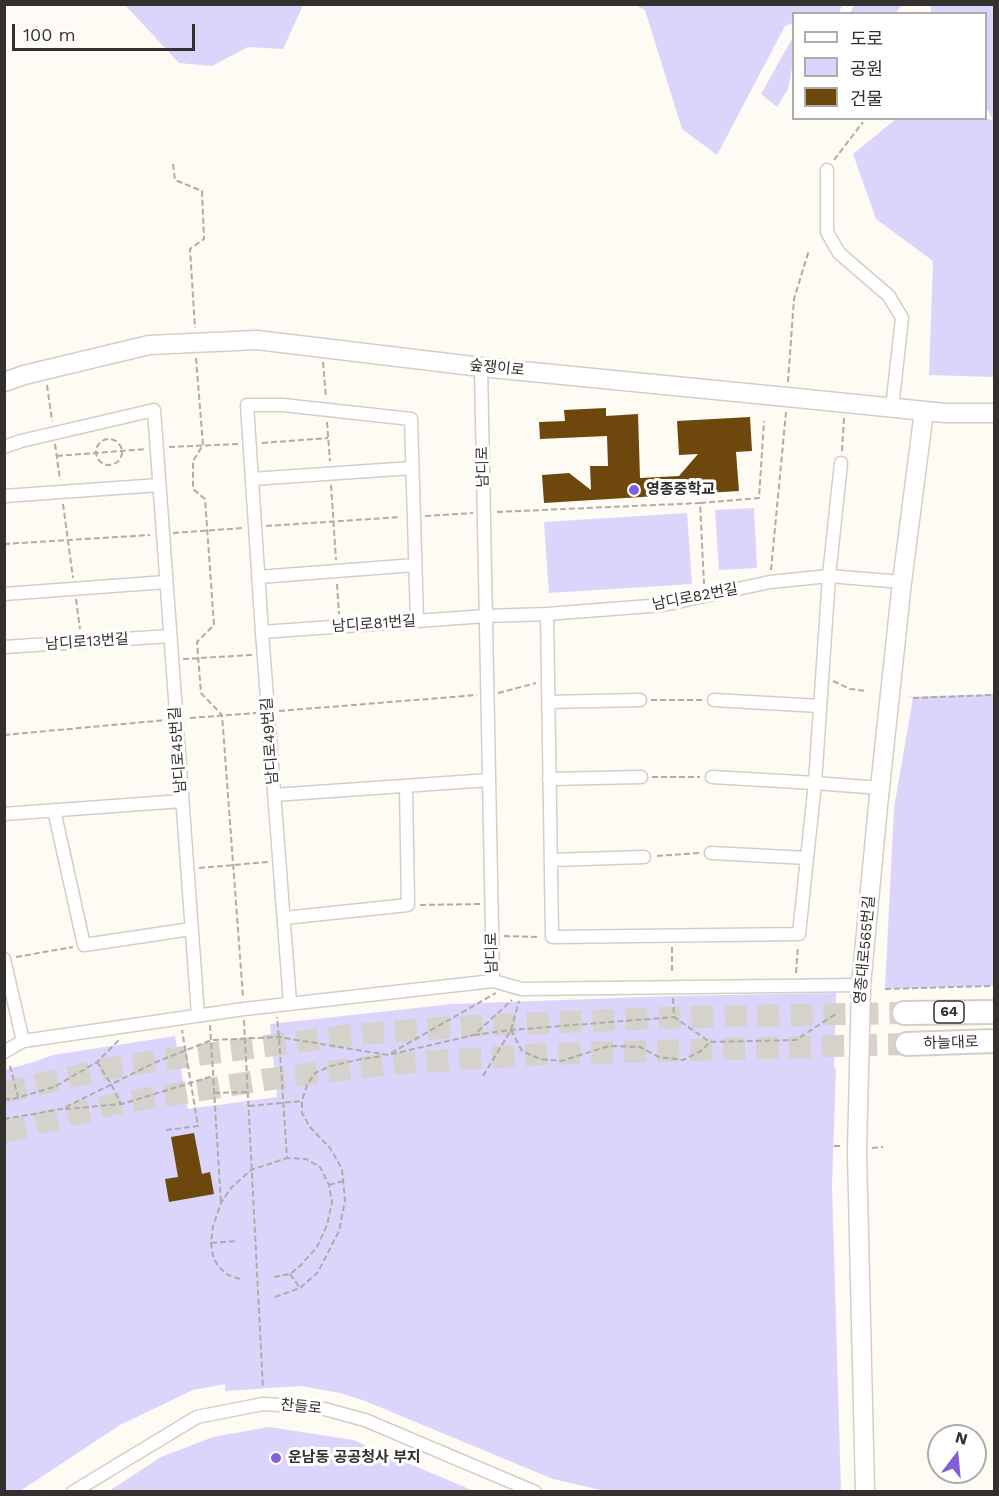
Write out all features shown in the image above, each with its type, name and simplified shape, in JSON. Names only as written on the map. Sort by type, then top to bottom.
[{"type":"highway","name":"하늘대로","points":[[904,1013],[994,1012]]},
{"type":"highway","name":"하늘대로","points":[[907,1044],[994,1041]]},
{"type":"street","points":[[827,170],[827,232],[839,253],[889,296],[902,318],[892,408]]},
{"type":"street","name":"숲쟁이로","points":[[4,382],[149,345],[257,340],[481,367],[787,398],[945,413],[994,413]]},
{"type":"street","name":"남디로","points":[[23,1041],[290,1003],[493,981],[481,367]]},
{"type":"street","name":"남디로49번길","points":[[290,1003],[247,405],[283,405],[411,418],[412,468]]},
{"type":"street","name":"남디로45번길","points":[[4,447],[154,410],[191,929],[204,1015]]},
{"type":"street","name":"영종대로565번길","points":[[865,1491],[857,1152],[861,985],[902,582],[924,411]]},
{"type":"street","points":[[547,614],[552,937],[799,934],[815,783],[829,576],[842,463]]},
{"type":"street","points":[[252,479],[412,468],[417,621]]},
{"type":"street","points":[[4,496],[159,485]]},
{"type":"street","points":[[258,577],[415,565]]},
{"type":"street","name":"남디로82번길","points":[[486,616],[663,606],[770,582],[829,576],[902,582]]},
{"type":"street","points":[[4,594],[166,582]]},
{"type":"street","name":"남디로81번길","points":[[262,633],[486,616]]},
{"type":"street","name":"남디로13번길","points":[[4,647],[170,636]]},
{"type":"street","points":[[548,702],[640,700]]},
{"type":"street","points":[[714,700],[820,706]]},
{"type":"street","points":[[549,779],[641,777]]},
{"type":"street","points":[[712,777],[880,788]]},
{"type":"street","points":[[274,795],[489,780]]},
{"type":"street","points":[[284,918],[408,905],[406,786]]},
{"type":"street","points":[[4,814],[182,801]]},
{"type":"street","points":[[54,810],[84,945],[191,929]]},
{"type":"street","points":[[711,853],[807,858]]},
{"type":"street","points":[[551,860],[644,857]]},
{"type":"street","points":[[4,1052],[23,1041],[5,959]]},
{"type":"street","points":[[493,981],[522,989],[861,985]]},
{"type":"street","name":"찬들로","points":[[73,1491],[198,1417],[263,1404],[317,1407],[365,1420],[535,1491]]},
{"type":"path","points":[[827,170],[863,122]]},
{"type":"path","points":[[173,164],[175,180],[202,191],[204,239],[190,249],[203,445],[193,460],[193,489],[205,499],[214,625],[197,642],[201,693],[222,715],[244,1009],[263,1388]]},
{"type":"path","points":[[770,582],[794,300],[809,250]]},
{"type":"path","points":[[322,347],[326,404]]},
{"type":"path","points":[[45,370],[52,424]]},
{"type":"path","points":[[327,415],[330,469]]},
{"type":"path","points":[[842,463],[844,417]]},
{"type":"path","points":[[484,512],[759,498],[764,421]]},
{"type":"path","points":[[54,435],[61,488]]},
{"type":"path","points":[[108,438],[119,443],[122,451],[120,460],[112,465],[99,461],[95,453],[100,441],[108,438]]},
{"type":"path","points":[[57,456],[328,438]]},
{"type":"path","points":[[331,480],[336,568]]},
{"type":"path","points":[[62,498],[74,586]]},
{"type":"path","points":[[700,502],[705,596]]},
{"type":"path","points":[[337,580],[340,627]]},
{"type":"path","points":[[76,597],[82,642]]},
{"type":"path","points":[[172,660],[264,654]]},
{"type":"path","points":[[822,676],[850,690],[867,691]]},
{"type":"path","points":[[913,698],[994,694]]},
{"type":"path","points":[[640,700],[714,700]]},
{"type":"path","points":[[641,777],[712,777]]},
{"type":"path","points":[[644,857],[711,853]]},
{"type":"path","points":[[187,869],[279,861]]},
{"type":"path","points":[[408,905],[491,904]]},
{"type":"path","points":[[795,986],[799,934]]},
{"type":"path","points":[[492,936],[552,937]]},
{"type":"path","points":[[5,959],[84,945]]},
{"type":"path","points":[[62,1109],[156,1062],[212,1040],[279,1037],[388,1055],[509,986]]},
{"type":"path","points":[[885,989],[994,986]]},
{"type":"path","points":[[483,1076],[512,1030],[522,989]]},
{"type":"path","points":[[474,1035],[522,989]]},
{"type":"path","points":[[275,1005],[287,1158]]},
{"type":"path","points":[[512,1030],[522,1051],[540,1059],[561,1061],[609,1046],[640,1047],[659,1057],[683,1060],[701,1051],[710,1042],[796,1040],[837,1013]]},
{"type":"path","points":[[204,1015],[212,1040],[221,1203]]},
{"type":"path","points":[[275,1297],[300,1288],[318,1272],[339,1231],[345,1201],[342,1169],[330,1148],[310,1127],[302,1113],[307,1085],[315,1073],[331,1066],[474,1035],[674,1017]]},
{"type":"path","points":[[166,1130],[198,1126],[180,1018]]},
{"type":"path","points":[[4,1099],[54,1087],[96,1062],[134,1025]]},
{"type":"path","points":[[96,1062],[122,1104]]},
{"type":"path","points":[[10,1066],[18,1097]]},
{"type":"path","points":[[4,1119],[62,1109],[122,1104],[213,1076]]},
{"type":"path","points":[[214,1093],[248,1092]]},
{"type":"path","points":[[248,1106],[303,1101]]},
{"type":"path","points":[[834,1146],[843,1146]]},
{"type":"path","points":[[872,1148],[883,1148]]},
{"type":"path","points":[[240,1279],[228,1275],[218,1266],[213,1256],[211,1243],[213,1226],[221,1203],[231,1188],[251,1170],[287,1158],[306,1159],[320,1167],[329,1185],[332,1202],[327,1225],[317,1247],[301,1264],[290,1274],[274,1277]]},
{"type":"path","points":[[329,1185],[343,1181]]},
{"type":"path","points":[[211,1243],[237,1241]]},
{"type":"path","points":[[290,1274],[300,1288]]},
{"type":"green space","points":[[842,4],[839,12],[792,12],[792,23],[785,26],[717,155],[682,129],[645,10],[635,5]]},
{"type":"green space","points":[[854,4],[901,5],[897,12],[850,12]]},
{"type":"green space","points":[[125,5],[303,5],[283,49],[248,47],[212,66],[179,63]]},
{"type":"green space","points":[[931,5],[994,5],[994,377],[929,375],[933,261],[876,219],[853,154],[895,120],[993,120],[987,109],[987,12],[931,12]]},
{"type":"green space","points":[[792,39],[792,68],[788,89],[777,107],[761,94]]},
{"type":"green space","points":[[754,508],[757,568],[719,570],[715,510]]},
{"type":"green space","points":[[687,513],[692,584],[549,593],[544,522]]},
{"type":"green space","points":[[994,694],[994,986],[885,989],[894,808],[913,698],[906,697]]},
{"type":"green space","points":[[836,993],[832,1185],[841,1492],[605,1491],[553,1479],[365,1401],[340,1393],[301,1386],[225,1391],[225,1384],[193,1390],[120,1425],[20,1491],[5,1491],[4,1070],[53,1055],[175,1036],[188,1109],[277,1097],[270,1024],[452,1004]]},
{"type":"green space","name":"운남동 공공청사 부지","points":[[269,1427],[353,1440],[474,1491],[109,1491],[161,1457],[213,1437]]},
{"type":"building","points":[[606,408],[606,416],[638,414],[640,478],[679,476],[698,454],[679,455],[677,421],[750,417],[752,451],[736,452],[739,491],[544,503],[542,475],[569,473],[591,490],[590,466],[608,466],[607,436],[540,439],[539,422],[565,421],[564,410]]},
{"type":"building","points":[[194,1133],[202,1174],[210,1172],[214,1194],[169,1202],[165,1179],[178,1177],[171,1137]]},
{"type":"tunnel","points":[[4,1092],[116,1067],[350,1035],[467,1026],[690,1017],[904,1013]]},
{"type":"tunnel","points":[[4,1132],[115,1104],[263,1080],[389,1064],[546,1054],[907,1044]]},
{"type":"place","name":"영종중학교","points":[[634,490]]},
{"type":"place","name":"운남동 공공청사 부지","points":[[276,1458]]}]
